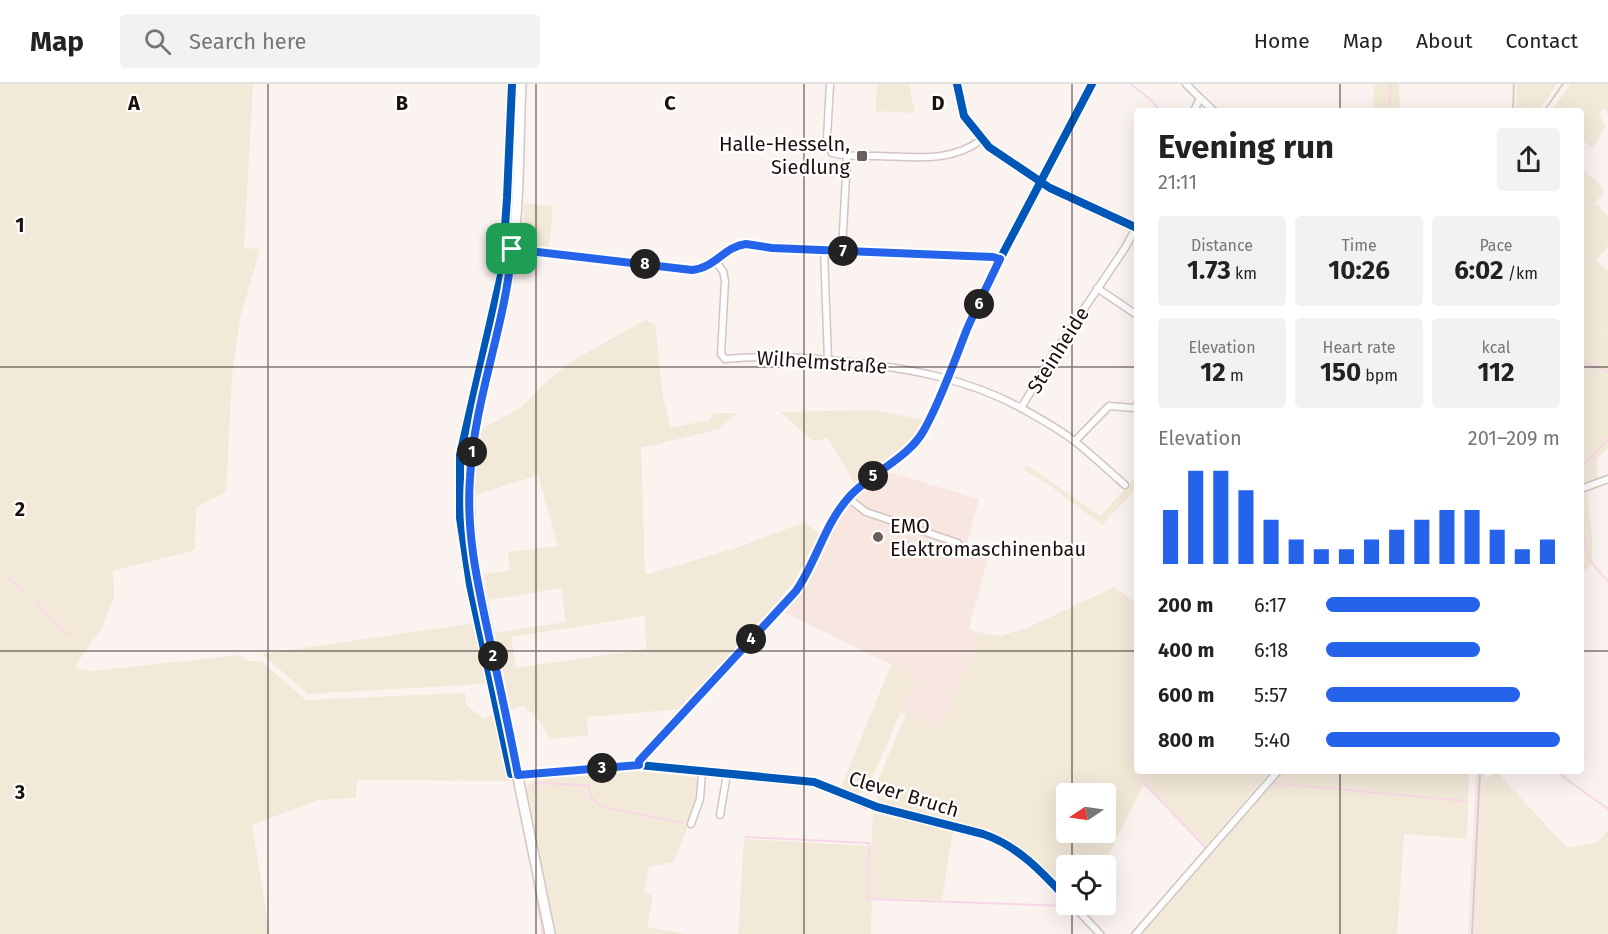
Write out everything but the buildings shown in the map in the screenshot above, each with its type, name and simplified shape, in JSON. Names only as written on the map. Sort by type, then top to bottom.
[{"type":"main road","points":[[520,84],[512,249],[502,313],[477,416],[470,478],[471,546],[550,934]]},
{"type":"street","points":[[830,84],[827,138],[832,153],[847,156],[938,156],[974,145],[982,139]]},
{"type":"street","points":[[957,84],[964,116],[989,147],[1058,192],[1134,226]]},
{"type":"street","points":[[639,765],[639,761],[796,591],[808,572],[830,524],[848,498],[918,440],[924,432],[968,326],[1000,259],[1092,84]]},
{"type":"street","points":[[1186,84],[1211,108]]},
{"type":"street","points":[[1195,108],[1200,98]]},
{"type":"street","points":[[842,251],[847,156]]},
{"type":"street","name":"Steinheide","points":[[947,378],[1021,408],[1051,358],[1134,232]]},
{"type":"street","points":[[512,249],[692,270],[704,268],[716,262],[736,246],[746,244],[772,248],[1000,259]]},
{"type":"street","points":[[824,250],[828,360]]},
{"type":"street","name":"Wilhelmstraße","points":[[716,262],[723,271],[725,280],[721,354],[725,359],[764,356],[828,360],[899,367],[947,378]]},
{"type":"street","points":[[1097,288],[1134,313]]},
{"type":"street","points":[[1075,441],[1109,406],[1134,408]]},
{"type":"street","points":[[1021,408],[1075,441],[1125,485]]},
{"type":"street","points":[[1584,488],[1608,479]]},
{"type":"street","points":[[848,498],[866,512],[958,543]]},
{"type":"street","name":"Clever Bruch","points":[[518,775],[639,765],[814,782],[877,807],[990,836],[1003,842],[1024,858],[1056,888]]},
{"type":"street","points":[[691,824],[700,799],[702,772]]},
{"type":"street","points":[[720,815],[727,774]]},
{"type":"street","points":[[1136,934],[1275,774]]},
{"type":"street","points":[[1082,915],[1100,934]]},
{"type":"shaded area","points":[[0,84],[253,84],[244,248],[260,249],[240,319],[232,375],[226,492],[196,507],[195,550],[113,571],[114,597],[102,628],[75,666],[82,670],[94,671],[239,655],[248,661],[261,661],[306,700],[465,693],[466,705],[483,718],[496,715],[510,781],[357,780],[356,798],[318,800],[252,825],[270,934],[0,934]]},
{"type":"shaded area","points":[[877,84],[909,84],[915,113],[876,111]]},
{"type":"shaded area","points":[[1376,84],[1399,84],[1400,108],[1373,108]]},
{"type":"shaded area","points":[[1517,84],[1557,84],[1541,108],[1516,108]]},
{"type":"shaded area","points":[[1571,84],[1608,84],[1608,112],[1604,108],[1600,114],[1605,127],[1593,148],[1584,142],[1584,108],[1553,108]]},
{"type":"shaded area","points":[[1584,171],[1602,186],[1603,193],[1595,203],[1608,216],[1608,246],[1595,261],[1608,270],[1608,334],[1594,330],[1608,335],[1608,447],[1596,460],[1598,479],[1586,485],[1592,536],[1592,563],[1584,572]]},
{"type":"shaded area","points":[[524,203],[553,206],[549,249],[530,246],[523,240]]},
{"type":"shaded area","points":[[645,320],[655,324],[663,397],[671,428],[709,420],[714,413],[737,413],[719,429],[641,448],[645,575],[739,547],[804,522],[820,534],[792,585],[682,709],[587,717],[588,735],[550,739],[538,719],[524,706],[511,710],[495,633],[566,622],[561,588],[489,600],[484,574],[510,570],[508,552],[558,546],[538,475],[476,495],[475,478],[481,429],[522,407],[544,384],[572,361]],"holes":[[[645,616],[646,649],[516,668],[511,637]]]},
{"type":"shaded area","points":[[874,410],[924,420],[912,439],[855,485],[828,438],[813,441],[780,412]]},
{"type":"shaded area","points":[[1027,465],[1100,516],[1134,479],[1134,491],[1102,525],[1049,485],[1024,470]]},
{"type":"shaded area","points":[[886,471],[979,499],[965,550],[988,558],[969,628],[976,632],[978,647],[939,728],[900,712],[914,681],[910,674],[784,612],[813,573],[849,501]]},
{"type":"shaded area","points":[[1114,587],[1134,602],[1134,774],[1268,774],[1206,846],[1144,784],[1116,839],[1116,783],[1056,783],[1056,843],[1114,843],[1109,855],[1056,855],[1056,883],[1026,854],[993,831],[880,803],[873,792],[906,714],[939,728],[978,647],[976,632],[1001,636],[1027,628]]},
{"type":"shaded area","points":[[475,623],[487,682],[483,684],[308,694],[262,654]]},
{"type":"shaded area","points":[[891,665],[910,674],[914,681],[867,790],[857,795],[841,788]]},
{"type":"shaded area","points":[[625,770],[694,777],[699,781],[692,813],[673,862],[649,867],[644,891],[653,896],[647,927],[684,934],[556,934],[526,793],[527,787],[531,781],[539,778]]},
{"type":"shaded area","points":[[1279,774],[1469,774],[1467,839],[1404,834],[1397,934],[1141,934]]},
{"type":"shaded area","points":[[1476,774],[1485,774],[1477,934],[1468,934]]},
{"type":"shaded area","points":[[1492,774],[1499,774],[1567,848],[1598,842],[1608,830],[1608,934],[1477,934],[1485,780]]},
{"type":"shaded area","points":[[873,813],[953,831],[942,900],[872,898],[871,934],[738,934],[744,839],[871,846]]},
{"type":"waterway","points":[[514,113],[515,84]]},
{"type":"waterway","points":[[1131,84],[1158,108]]},
{"type":"waterway","points":[[1389,108],[1391,84]]},
{"type":"waterway","points":[[507,253],[514,123]]},
{"type":"waterway","points":[[494,325],[506,265]]},
{"type":"waterway","points":[[481,372],[492,332]]},
{"type":"waterway","points":[[1584,362],[1608,372]]},
{"type":"waterway","points":[[473,408],[480,378]]},
{"type":"waterway","points":[[462,517],[462,474],[470,420]]},
{"type":"waterway","points":[[1584,465],[1608,439]]},
{"type":"waterway","points":[[1584,540],[1589,558],[1608,581]]},
{"type":"waterway","points":[[7,577],[22,591]]},
{"type":"waterway","points":[[471,579],[472,584]]},
{"type":"waterway","points":[[37,604],[67,634]]},
{"type":"waterway","points":[[478,613],[480,621]]},
{"type":"waterway","points":[[481,630],[491,675]]},
{"type":"waterway","points":[[1131,934],[1271,774]]},
{"type":"waterway","points":[[1562,774],[1608,809]]},
{"type":"waterway","points":[[1140,779],[1205,847]]},
{"type":"waterway","points":[[759,781],[774,782]]},
{"type":"waterway","points":[[532,791],[535,783],[589,785],[591,797],[600,806],[682,823]]},
{"type":"waterway","points":[[780,783],[807,785]]},
{"type":"waterway","points":[[1273,783],[1465,801]]},
{"type":"waterway","points":[[842,796],[866,809]]},
{"type":"waterway","points":[[875,803],[1000,837],[1040,867],[1056,883]]},
{"type":"waterway","points":[[878,812],[960,832]]},
{"type":"waterway","points":[[746,837],[869,843],[868,899],[1069,906],[1095,934]]},
{"type":"waterway","points":[[1013,854],[1039,875]]},
{"type":"waterway","points":[[1048,884],[1056,893]]},
{"type":"waterway","points":[[535,889],[543,934]]},
{"type":"waterway","points":[[1087,915],[1105,934]]},
{"type":"railway","points":[[1513,108],[1514,84]]},
{"type":"railway","points":[[1546,108],[1563,84]]},
{"type":"railway","points":[[1472,934],[1480,774]]},
{"type":"cycle path","points":[[511,774],[470,585],[460,518],[460,455],[502,271],[512,84]]},
{"type":"cycle path","points":[[957,84],[964,116],[989,147],[1050,188],[1134,227]]},
{"type":"cycle path","points":[[1056,888],[1018,852],[995,839],[877,807],[814,782],[639,765],[639,761],[796,591],[808,572],[830,524],[848,498],[908,449],[924,432],[968,326],[1000,259],[1092,84]]},
{"type":"place","name":"Halle-Hesseln, Siedlung","points":[[862,156]]},
{"type":"place","name":"EMO Elektromaschinenbau","points":[[878,537]]},
{"type":"route","points":[[746,244],[772,248],[1000,259],[968,326],[924,432],[908,449],[848,498],[830,524],[808,572],[796,591],[639,761],[639,765],[518,775],[475,568],[469,524],[470,478],[477,416],[504,304],[512,249],[692,270],[704,268],[716,262],[736,246],[746,244]]}]
